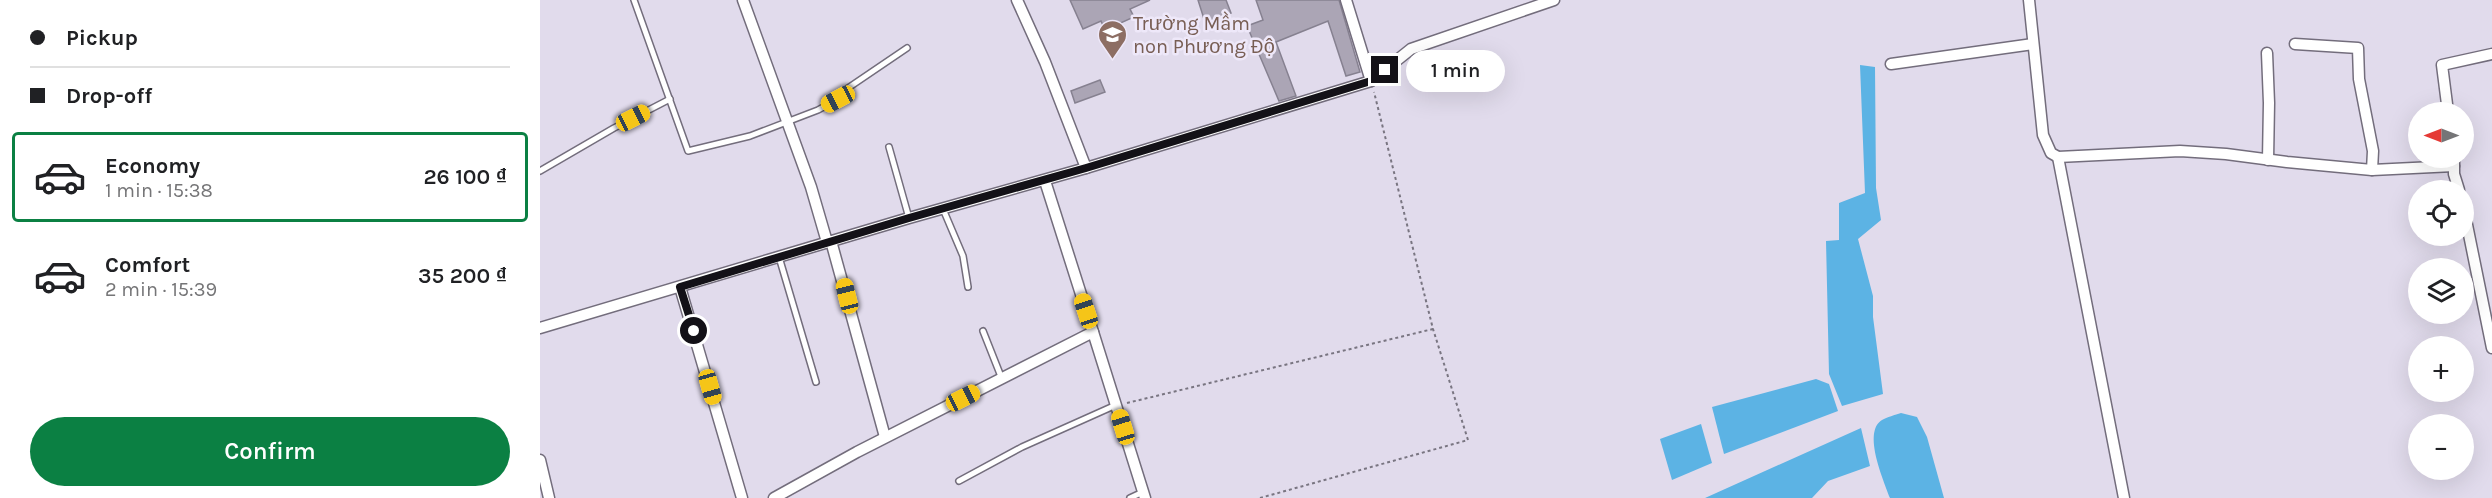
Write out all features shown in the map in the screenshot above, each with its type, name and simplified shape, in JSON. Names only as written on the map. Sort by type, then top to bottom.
[{"type":"street","points":[[743,0],[812,187],[885,437]]},
{"type":"street","points":[[1017,0],[1045,62],[1086,168]]},
{"type":"street","points":[[1346,0],[1371,81]]},
{"type":"street","points":[[540,328],[909,218],[1045,181],[1371,81],[1411,49],[1551,0]]},
{"type":"street","points":[[2028,0],[2043,135],[2051,153],[2058,157],[2180,151],[2372,170],[2408,166]]},
{"type":"street","points":[[1891,64],[2033,44]]},
{"type":"street","points":[[2295,44],[2358,48],[2359,79],[2373,151],[2372,170]]},
{"type":"street","points":[[2267,53],[2270,103],[2268,160]]},
{"type":"street","points":[[2447,102],[2442,65],[2492,54]]},
{"type":"street","points":[[2058,157],[2124,498]]},
{"type":"street","points":[[1045,181],[1144,495]]},
{"type":"street","points":[[2471,246],[2492,348]]},
{"type":"street","points":[[680,287],[742,498]]},
{"type":"street","points":[[774,498],[885,437],[1093,332]]},
{"type":"street","points":[[540,460],[549,498]]},
{"type":"lane","points":[[634,0],[688,151],[750,136],[838,99],[848,88],[907,48]]},
{"type":"lane","points":[[540,171],[670,99]]},
{"type":"lane","points":[[889,147],[909,218]]},
{"type":"lane","points":[[943,209],[963,256],[968,287]]},
{"type":"lane","points":[[779,257],[816,382]]},
{"type":"lane","points":[[983,331],[1002,379]]},
{"type":"lane","points":[[959,481],[1022,447],[1116,405]]},
{"type":"lane","points":[[1130,498],[1144,495]]},
{"type":"path","points":[[1260,498],[1468,440],[1433,329],[1371,81]]},
{"type":"path","points":[[1116,405],[1433,329]]},
{"type":"water","points":[[1860,65],[1875,67],[1876,188],[1881,220],[1858,239],[1873,296],[1873,317],[1883,394],[1842,406],[1829,374],[1826,241],[1839,240],[1839,203],[1865,193]]},
{"type":"water","points":[[1816,379],[1829,384],[1838,411],[1724,454],[1712,407]]},
{"type":"water","points":[[1901,413],[1917,417],[1927,437],[1944,498],[1890,498],[1876,457],[1874,435],[1876,426],[1882,420]]},
{"type":"water","points":[[1701,424],[1712,463],[1672,480],[1660,439]]},
{"type":"water","points":[[1861,428],[1870,466],[1828,481],[1812,498],[1705,498]]},
{"type":"building","points":[[1070,0],[1150,0],[1130,9],[1134,17],[1105,30],[1101,21],[1083,29]]},
{"type":"building","points":[[1198,0],[1226,0],[1231,13],[1205,22]]},
{"type":"building","points":[[1256,0],[1339,0],[1360,72],[1346,76],[1328,21],[1276,42],[1296,96],[1279,101],[1247,26],[1263,20]]},
{"type":"building","points":[[1100,80],[1105,92],[1075,103],[1071,91]]},
{"type":"place","name":"Trường Mầm non Phương Độ","points":[[1112,60]]},
{"type":"route","points":[[694,331],[680,287],[827,242],[1086,168],[1371,81],[1385,70]]}]
